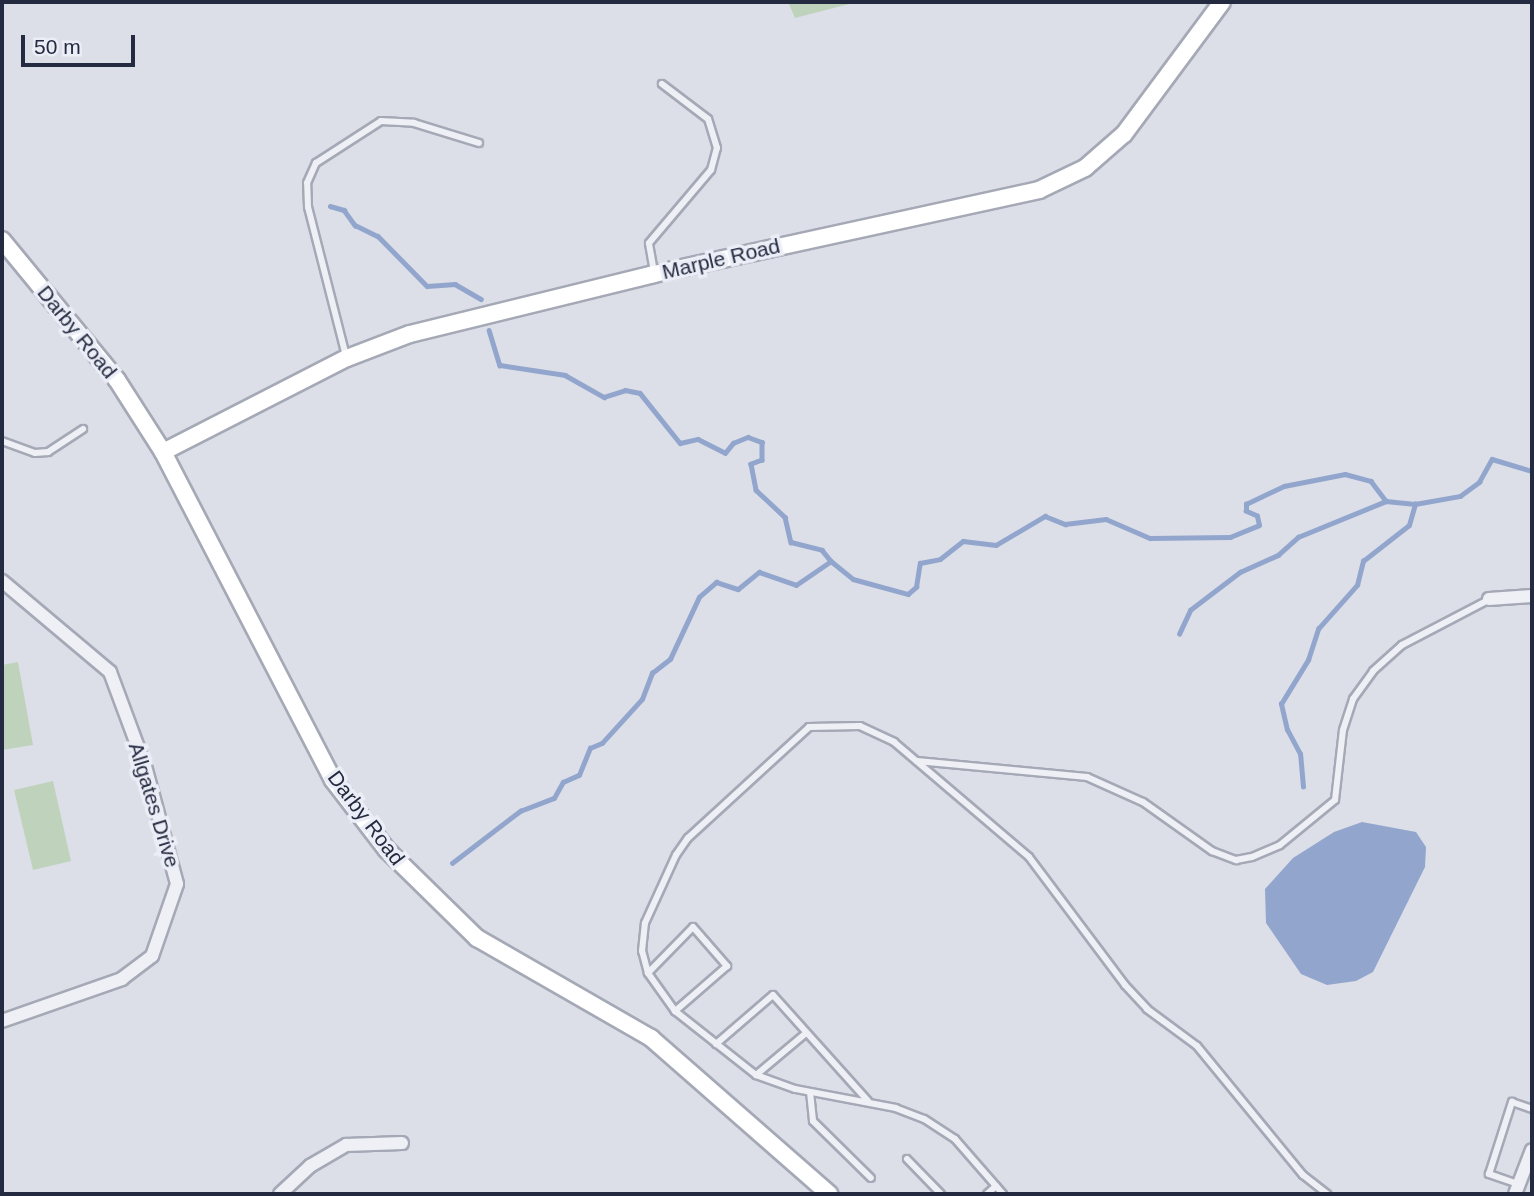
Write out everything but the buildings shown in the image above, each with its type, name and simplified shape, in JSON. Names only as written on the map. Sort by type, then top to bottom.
[{"type":"main road","name":"Marple Road","points":[[163,452],[347,358],[410,334],[654,274],[1007,200],[1065,178],[1098,158],[1124,134],[1222,2]]},
{"type":"main road","name":"Darby Road","points":[[2,240],[117,380],[163,452],[333,780],[387,850],[477,938],[651,1038],[829,1194]]},
{"type":"street","name":"Allgates Drive","points":[[2,581],[110,672],[145,766],[177,884],[152,956],[122,979],[2,1021]]},
{"type":"street","points":[[1489,599],[1532,596]]},
{"type":"street","points":[[280,1194],[310,1166],[346,1145],[402,1143]]},
{"type":"street","points":[[1516,1189],[1532,1150]]},
{"type":"lane","points":[[654,274],[649,243],[711,170],[716,148],[708,119],[662,84]]},
{"type":"lane","points":[[347,358],[308,207],[307,183],[317,163],[381,121],[414,123],[479,143]]},
{"type":"lane","points":[[2,441],[35,453],[48,452],[83,429]]},
{"type":"lane","points":[[915,761],[1087,777],[1143,802],[1212,851],[1236,860],[1252,857],[1280,845],[1335,800],[1342,730],[1353,699],[1373,671],[1402,645],[1461,610],[1489,599]]},
{"type":"lane","points":[[1003,1194],[938,1127],[896,1108],[810,1092],[756,1075],[675,1011],[648,973],[642,951],[645,923],[676,855],[688,838],[798,733],[808,727],[860,726],[894,742],[1029,857],[1125,985],[1147,1009],[1197,1046],[1303,1175],[1327,1194]]},
{"type":"lane","points":[[648,973],[693,927],[727,966],[675,1011]]},
{"type":"lane","points":[[716,1044],[773,995],[869,1102]]},
{"type":"lane","points":[[756,1075],[806,1033]]},
{"type":"lane","points":[[810,1092],[813,1121],[872,1178]]},
{"type":"lane","points":[[1516,1189],[1489,1174],[1512,1102],[1532,1109]]},
{"type":"lane","points":[[907,1159],[941,1194]]},
{"type":"lane","points":[[987,1194],[996,1186]]},
{"type":"green space","points":[[788,2],[857,2],[795,18]]},
{"type":"green space","points":[[18,662],[33,745],[2,750],[2,665]]},
{"type":"green space","points":[[53,781],[71,861],[33,870],[14,790]]},
{"type":"water","points":[[1362,822],[1416,832],[1426,847],[1425,867],[1373,972],[1356,981],[1327,985],[1301,974],[1266,923],[1265,889],[1293,858],[1334,832]]},
{"type":"waterway","points":[[330,206],[344,210],[355,225],[378,236],[427,286],[455,284],[481,299]]},
{"type":"waterway","points":[[489,330],[500,365],[565,375],[604,397],[625,390],[640,393],[680,443],[698,439],[725,453],[733,443],[748,437],[762,442],[762,460],[751,464],[756,490],[785,517],[791,542],[822,550],[831,561]]},
{"type":"waterway","points":[[452,863],[520,811],[554,798],[563,782],[579,775],[590,748],[602,743],[642,699],[652,673],[670,659],[699,597],[716,582],[738,589],[759,572],[796,585],[831,561],[853,579],[908,594],[916,587],[920,563],[940,559],[963,541],[996,545],[1045,516],[1065,524],[1106,519],[1150,538],[1230,537],[1259,525],[1257,516],[1246,511],[1246,504],[1284,486],[1345,474],[1371,481],[1386,501],[1415,504],[1460,496],[1479,482],[1492,459],[1532,471]]},
{"type":"waterway","points":[[1179,634],[1190,610],[1240,572],[1278,555],[1298,537],[1386,501]]},
{"type":"waterway","points":[[1303,787],[1300,754],[1287,730],[1281,704],[1308,660],[1318,629],[1357,585],[1363,561],[1409,525],[1415,504]]}]
